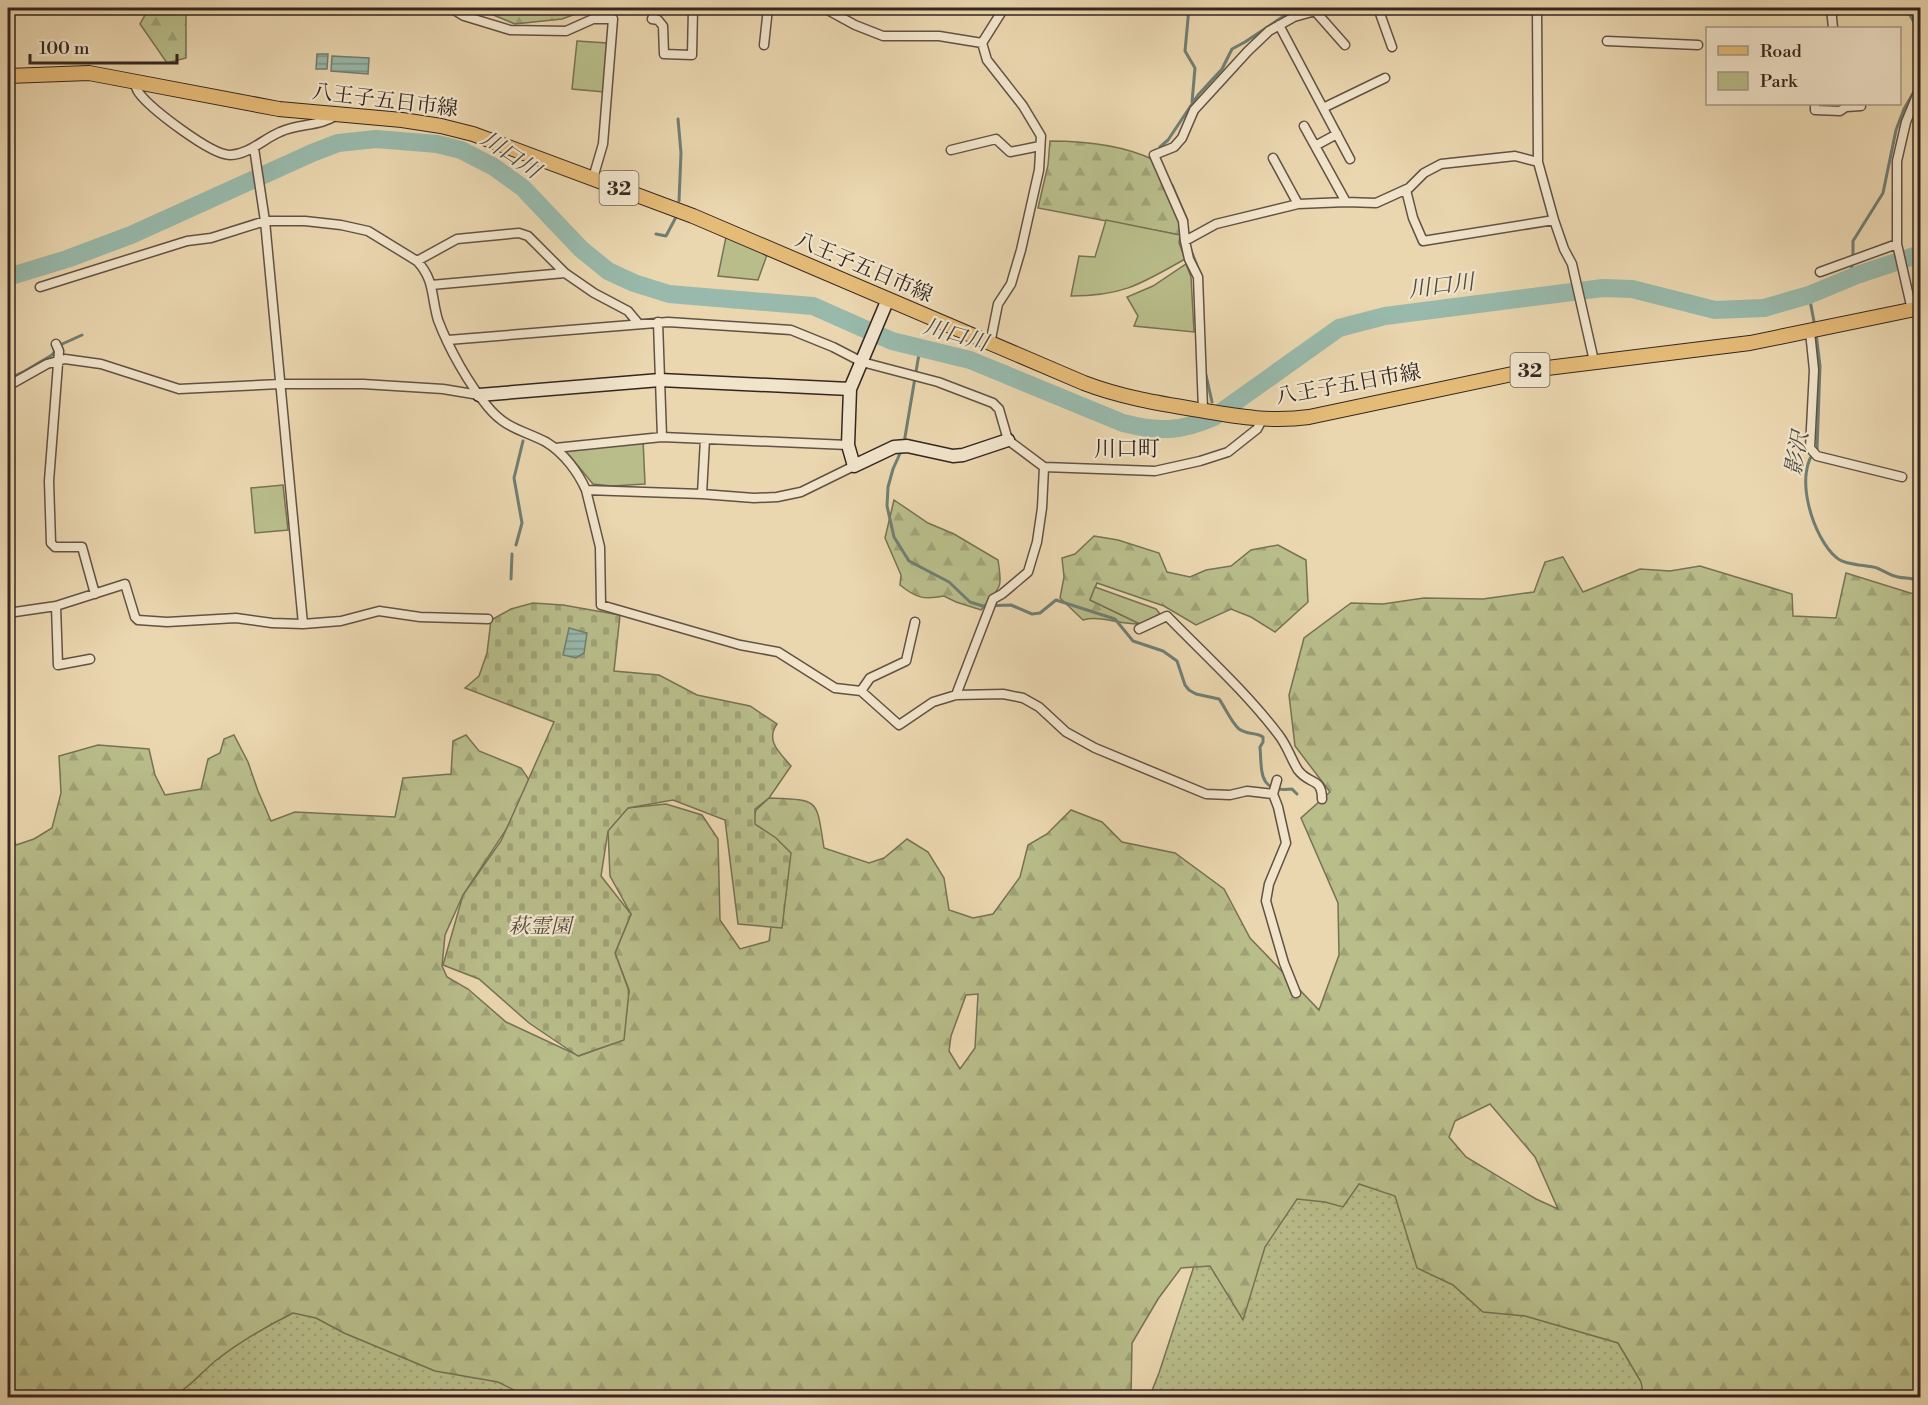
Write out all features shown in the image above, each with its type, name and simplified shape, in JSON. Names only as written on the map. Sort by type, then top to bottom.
[{"type":"main road","name":"八王子五日市線","points":[[8,76],[76,72],[134,80],[279,109],[402,120],[457,129],[693,216],[1100,389],[1147,401],[1257,419],[1310,417],[1487,378],[1594,361],[1750,343],[1916,309]]},
{"type":"street","points":[[451,8],[464,16],[510,30],[566,31],[593,19],[613,19],[603,144],[593,178]]},
{"type":"street","points":[[656,8],[652,19],[658,20],[663,26],[664,54],[692,56],[693,8]]},
{"type":"street","points":[[764,45],[768,8]]},
{"type":"street","points":[[824,8],[855,25],[883,36],[939,36],[982,43]]},
{"type":"street","points":[[990,344],[998,304],[1011,284],[1021,250],[1039,170],[1041,136],[1023,106],[987,60],[982,43],[1004,8]]},
{"type":"street","points":[[1203,410],[1198,277],[1189,259],[1183,221],[1154,155],[1174,147],[1182,138],[1194,111],[1248,51],[1292,13],[1326,8]]},
{"type":"street","points":[[1378,8],[1392,47]]},
{"type":"street","points":[[1537,8],[1538,162],[1554,220],[1574,275],[1594,361]]},
{"type":"street","points":[[1831,8],[1833,27]]},
{"type":"street","points":[[1316,11],[1345,45]]},
{"type":"street","points":[[1279,25],[1350,159]]},
{"type":"street","points":[[1607,41],[1698,45]]},
{"type":"street","points":[[1323,108],[1385,78]]},
{"type":"street","points":[[134,80],[137,91],[142,97],[172,122],[213,150],[229,155],[254,148],[281,131],[325,122],[337,114]]},
{"type":"street","points":[[1916,309],[1903,273],[1897,246],[1897,160],[1906,122],[1920,88]]},
{"type":"street","points":[[1815,105],[1815,110],[1840,111],[1846,106],[1860,105]]},
{"type":"street","points":[[1304,126],[1346,202]]},
{"type":"street","points":[[1315,146],[1337,134]]},
{"type":"street","points":[[951,150],[996,139],[1010,152],[1040,146]]},
{"type":"street","points":[[254,148],[265,221],[303,624]]},
{"type":"street","points":[[1185,241],[1216,224],[1298,204],[1376,203],[1406,190],[1424,173],[1441,164],[1515,156],[1538,162]]},
{"type":"street","points":[[1273,158],[1298,204]]},
{"type":"street","points":[[1406,190],[1413,218],[1423,241],[1554,220]]},
{"type":"street","points":[[40,287],[187,241],[211,238],[265,221],[305,221],[368,231],[417,261],[428,274],[437,316],[448,340],[479,395],[493,412],[512,428],[543,441],[567,459],[586,490],[600,547],[601,605],[717,639],[778,652],[835,688],[861,691],[899,725],[933,702],[956,695],[1003,694],[1023,698],[1038,707],[1066,732],[1095,748],[1206,794],[1230,795],[1247,791],[1273,794]]},
{"type":"street","points":[[417,261],[457,239],[519,233],[528,236],[565,273],[594,293],[628,311],[638,323]]},
{"type":"street","points":[[1820,272],[1897,246]]},
{"type":"street","points":[[431,285],[565,273]]},
{"type":"street","points":[[854,466],[848,445],[850,389],[888,299]]},
{"type":"street","points":[[448,340],[658,322],[791,330],[916,378],[938,382],[993,403],[999,410],[1008,440],[1044,467],[1155,471],[1228,452],[1257,429],[1257,419]]},
{"type":"street","points":[[658,322],[662,437]]},
{"type":"street","points":[[1815,331],[1810,448],[1817,456],[1902,477]]},
{"type":"street","points":[[58,351],[178,389],[280,384],[363,384],[443,388],[479,395],[660,380],[850,389]]},
{"type":"street","points":[[8,386],[58,351]]},
{"type":"street","points":[[58,351],[49,481],[51,543],[55,547],[82,548],[95,594]]},
{"type":"street","points":[[555,448],[662,437],[848,445]]},
{"type":"street","points":[[702,494],[705,439]]},
{"type":"street","points":[[586,490],[754,498],[794,494],[878,454],[903,446],[953,456],[963,455],[1008,440]]},
{"type":"street","points":[[956,695],[992,603],[1028,572],[1042,508],[1044,467]]},
{"type":"street","points":[[8,614],[56,606],[125,584],[135,617],[138,620],[167,622],[236,618],[303,624],[341,621],[379,611],[420,617],[488,619]]},
{"type":"street","points":[[56,606],[58,665],[90,659]]},
{"type":"street","points":[[1139,629],[1167,616],[1235,685],[1279,735],[1299,771],[1322,789],[1322,800]]},
{"type":"street","points":[[861,691],[870,678],[906,661],[915,622]]},
{"type":"street","points":[[1277,780],[1273,794],[1286,843],[1269,884],[1266,901],[1284,963],[1296,993]]},
{"type":"green space","points":[[149,8],[190,8],[186,16],[186,58],[167,63],[140,24]]},
{"type":"green space","points":[[486,8],[585,8],[584,11],[562,19],[515,24],[486,12]]},
{"type":"green space","points":[[577,41],[607,43],[604,92],[572,89]]},
{"type":"green space","points":[[1050,141],[1104,145],[1154,160],[1182,223],[1180,235],[1038,208],[1048,165]]},
{"type":"green space","points":[[1106,220],[1180,235],[1179,243],[1185,259],[1131,287],[1105,294],[1071,296],[1079,256],[1095,257]]},
{"type":"green space","points":[[726,237],[767,255],[758,280],[718,276]]},
{"type":"green space","points":[[1186,264],[1191,277],[1194,332],[1134,326],[1138,316],[1127,297],[1153,286]]},
{"type":"green space","points":[[643,439],[645,484],[612,486],[593,484],[569,455],[560,448]]},
{"type":"green space","points":[[283,485],[288,530],[255,533],[251,488]]},
{"type":"green space","points":[[894,500],[928,523],[954,534],[998,560],[999,588],[981,610],[944,596],[921,597],[900,585],[901,575],[885,538]]},
{"type":"green space","points":[[1094,536],[1118,540],[1159,553],[1167,572],[1190,577],[1206,570],[1231,566],[1251,550],[1278,545],[1306,560],[1308,602],[1275,632],[1251,617],[1231,609],[1196,625],[1164,606],[1097,583],[1090,600],[1140,624],[1096,619],[1083,620],[1060,598],[1064,577],[1062,558],[1075,554]]},
{"type":"green space","points":[[1563,557],[1583,592],[1640,569],[1670,571],[1700,566],[1792,594],[1793,616],[1836,618],[1846,573],[1920,596],[1920,1397],[1644,1397],[1641,1382],[1618,1343],[1525,1316],[1483,1312],[1453,1285],[1417,1268],[1395,1196],[1359,1184],[1343,1207],[1325,1202],[1297,1199],[1265,1247],[1243,1320],[1210,1266],[1181,1268],[1158,1299],[1132,1343],[1131,1397],[528,1397],[498,1382],[435,1371],[344,1333],[316,1318],[293,1313],[233,1348],[188,1386],[171,1397],[8,1397],[8,823],[16,845],[34,839],[52,828],[61,793],[59,756],[98,745],[149,749],[155,775],[165,795],[201,789],[208,759],[220,753],[224,739],[234,735],[248,762],[271,821],[295,812],[395,817],[403,778],[451,774],[453,741],[466,735],[479,751],[521,768],[534,787],[463,895],[445,935],[442,966],[447,977],[468,989],[506,1022],[579,1056],[623,1040],[629,990],[615,953],[631,914],[610,876],[608,830],[627,808],[666,804],[702,815],[718,839],[720,920],[740,949],[769,941],[780,862],[750,833],[756,810],[769,798],[798,800],[813,805],[817,811],[824,848],[869,863],[884,858],[907,839],[928,852],[944,878],[949,910],[973,918],[993,914],[1020,877],[1028,845],[1047,834],[1071,810],[1102,822],[1122,842],[1175,853],[1224,889],[1250,938],[1319,1010],[1339,955],[1338,903],[1301,818],[1330,792],[1295,746],[1289,695],[1304,638],[1351,603],[1383,604],[1424,598],[1483,599],[1534,592],[1545,562]],"holes":[[[978,994],[975,1048],[960,1069],[949,1051],[951,1036],[966,995]],[[1490,1104],[1535,1157],[1558,1209],[1536,1199],[1466,1157],[1449,1137],[1455,1121]]]},
{"type":"green space","points":[[1095,587],[1156,609],[1160,614],[1140,624],[1090,600]]},
{"type":"green space","name":"萩霊園","points":[[533,603],[563,605],[620,615],[614,671],[659,675],[697,695],[750,706],[777,724],[773,741],[791,766],[769,798],[755,809],[755,824],[776,838],[791,853],[782,928],[738,924],[725,820],[673,800],[628,808],[608,831],[601,876],[631,914],[615,953],[629,991],[624,1040],[578,1056],[529,1023],[479,979],[443,965],[463,895],[501,841],[554,722],[465,688],[479,676],[487,653],[491,620],[511,609]]},
{"type":"green space","points":[[1321,1128],[1604,1324],[1659,1398],[1149,1398],[1194,1266]]},
{"type":"green space","points":[[279,1307],[415,1321],[576,1398],[129,1398]]},
{"type":"shaded area","points":[[317,54],[328,54],[327,69],[316,69]]},
{"type":"shaded area","points":[[332,56],[369,58],[368,74],[331,71]]},
{"type":"shaded area","points":[[569,628],[587,633],[584,653],[576,658],[563,655]]},
{"type":"waterway","points":[[1189,8],[1185,51],[1195,68],[1192,102]]},
{"type":"waterway","points":[[1160,147],[1168,140],[1198,95],[1222,69],[1232,49],[1296,8]]},
{"type":"waterway","points":[[1906,8],[1919,31],[1920,39]]},
{"type":"waterway","points":[[1920,41],[1917,49],[1920,57]]},
{"type":"waterway","points":[[1853,255],[1853,241],[1883,193],[1896,130],[1915,90],[1920,67]]},
{"type":"waterway","points":[[678,119],[681,153],[679,201]]},
{"type":"waterway","name":"川口川","points":[[8,277],[67,259],[131,235],[338,143],[376,139],[437,144],[461,150],[494,167],[523,188],[581,249],[608,271],[634,283],[669,294],[813,306],[892,341],[970,360],[1123,423],[1169,429],[1190,426],[1214,417],[1339,328],[1385,316],[1603,288],[1632,289],[1715,310],[1764,308],[1809,295],[1857,275],[1920,254]]},
{"type":"waterway","points":[[1172,185],[1187,220]]},
{"type":"waterway","points":[[656,234],[666,236],[676,217]]},
{"type":"waterway","points":[[1190,248],[1200,273]]},
{"type":"waterway","points":[[1849,279],[1852,266]]},
{"type":"waterway","name":"影沢","points":[[1809,295],[1815,327]]},
{"type":"waterway","name":"影沢","points":[[1816,333],[1820,366],[1817,449],[1806,473],[1806,489],[1820,536],[1828,549],[1840,560],[1877,568],[1895,576],[1920,582]]},
{"type":"waterway","points":[[8,379],[52,355],[60,345],[82,335]]},
{"type":"waterway","points":[[904,443],[920,348]]},
{"type":"waterway","points":[[1206,375],[1212,402]]},
{"type":"waterway","points":[[516,545],[522,523],[514,478],[523,441]]},
{"type":"waterway","points":[[902,449],[888,487],[887,506],[894,537],[909,561],[949,582],[970,602],[983,606],[1011,605],[1032,614],[1040,613],[1056,600],[1115,619],[1133,641],[1163,651],[1177,661],[1189,690],[1196,694],[1219,699],[1239,729],[1263,737],[1260,747],[1264,779],[1273,788],[1292,789],[1297,794]]},
{"type":"waterway","points":[[511,579],[512,554]]},
{"type":"district","name":"川口町","points":[[1127,448]]}]
